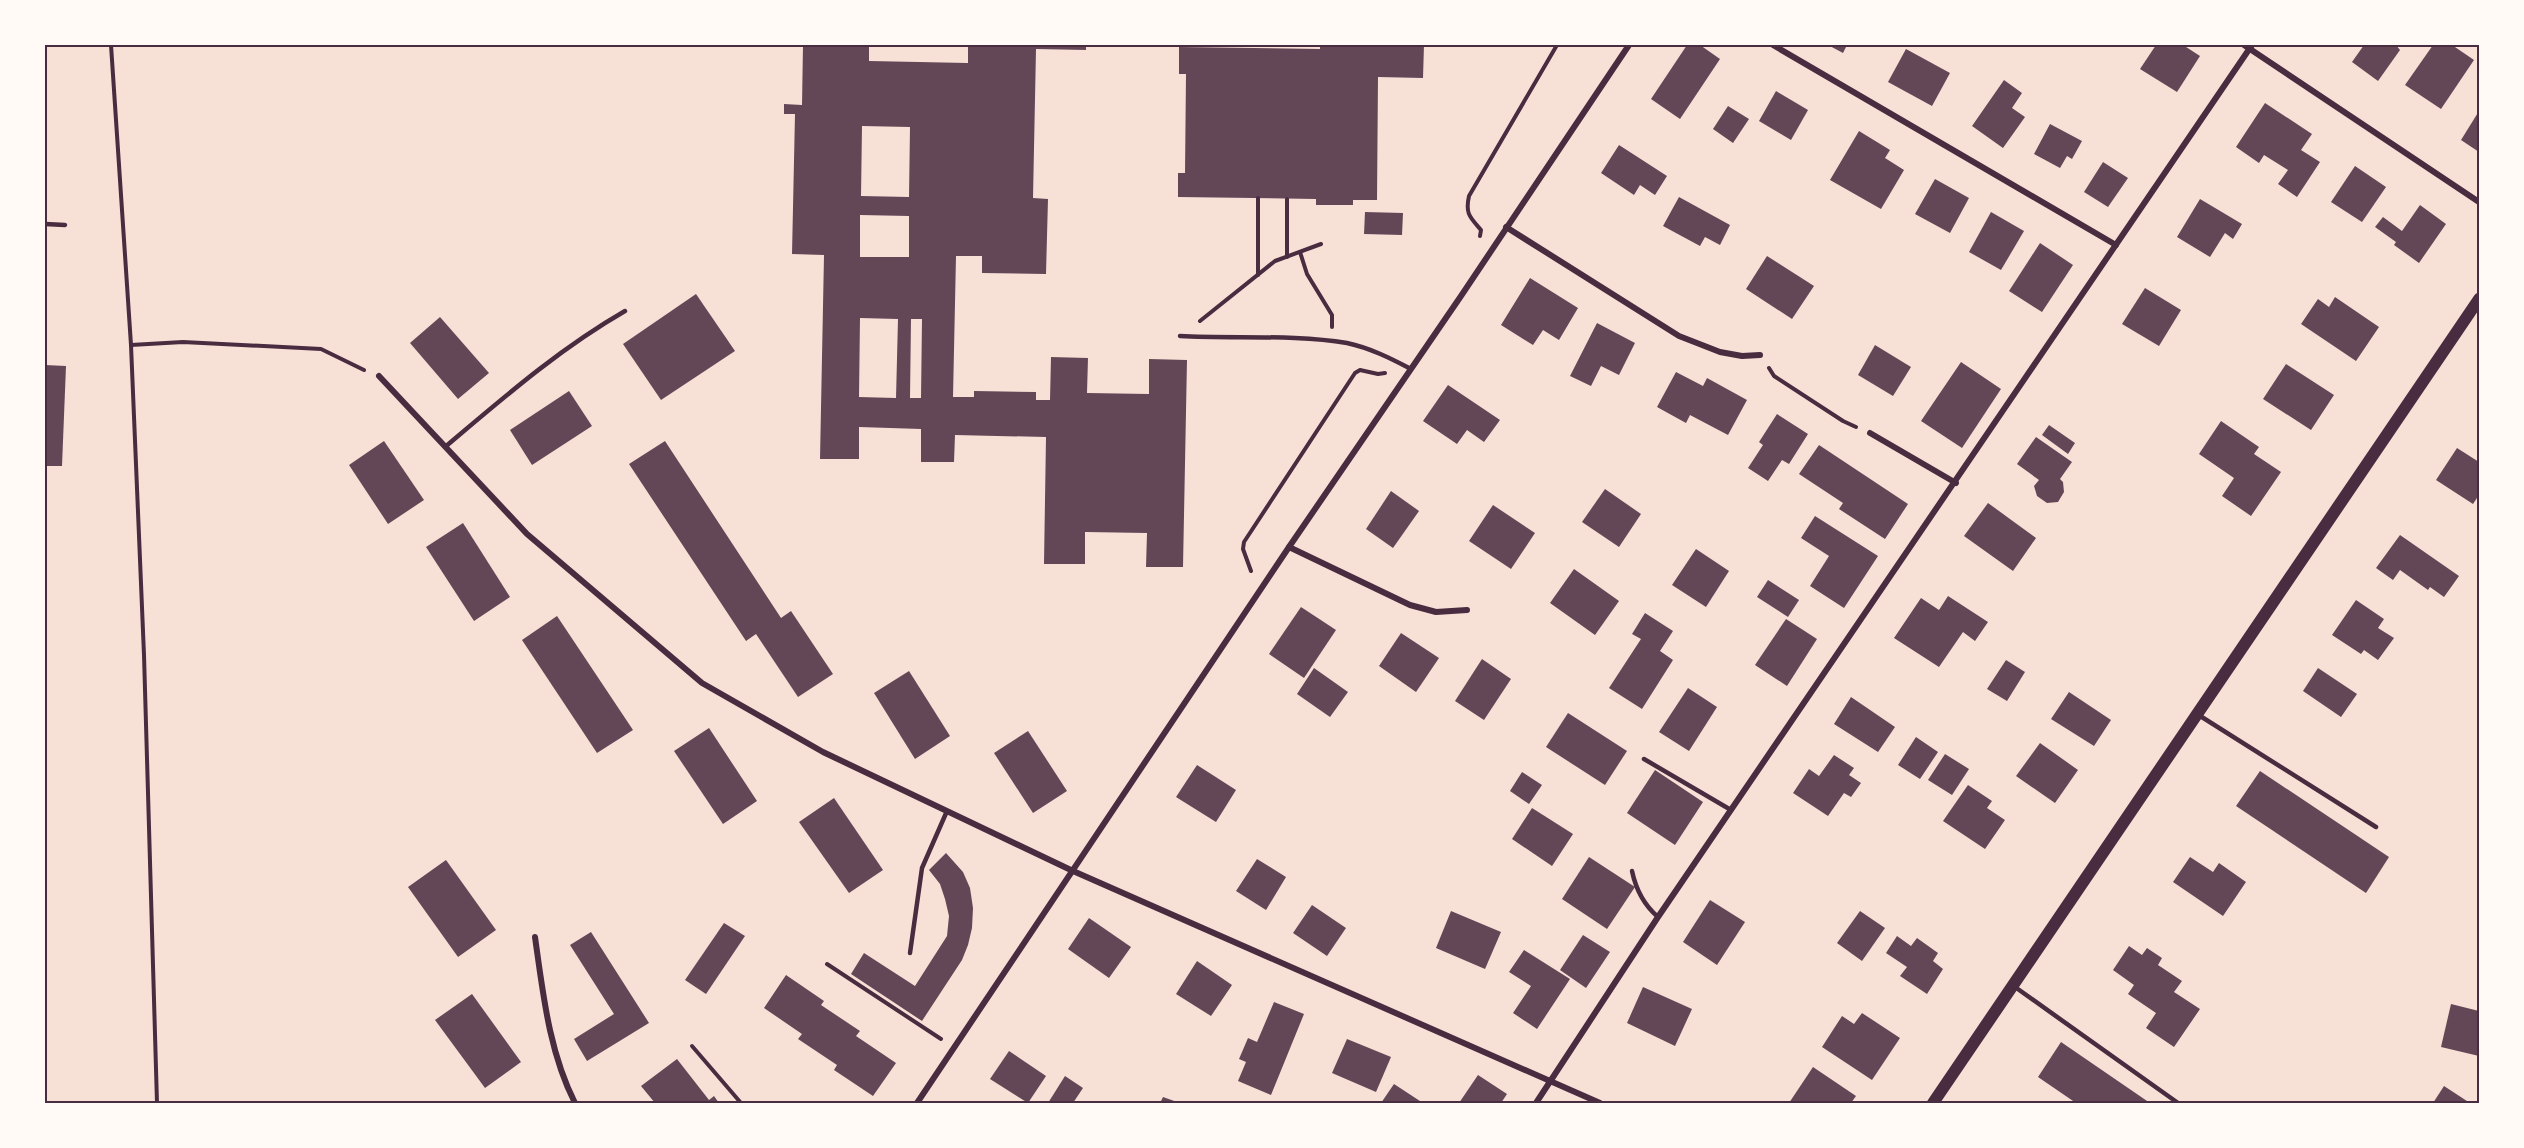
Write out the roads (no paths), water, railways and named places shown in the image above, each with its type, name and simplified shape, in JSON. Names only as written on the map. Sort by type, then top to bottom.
[{"type":"main road","points":[[1932,1103],[2479,299]]},
{"type":"street","points":[[917,1103],[1288,547],[1629,45]]},
{"type":"street","points":[[1773,45],[2116,245]]},
{"type":"street","points":[[1536,1103],[1658,917],[1956,483],[2248,46],[2479,201]]},
{"type":"street","points":[[1506,227],[1680,336],[1720,352],[1742,356],[1760,355]]},
{"type":"street","points":[[379,376],[527,534],[702,683],[824,752],[1073,871],[1600,1103]]},
{"type":"street","points":[[1870,434],[1956,483]]},
{"type":"street","points":[[1288,547],[1410,604],[1436,612],[1467,610]]},
{"type":"street","points":[[535,937],[546,1012],[564,1081],[575,1103]]},
{"type":"lane","points":[[45,224],[65,225]]},
{"type":"lane","points":[[445,447],[538,368],[625,311]]},
{"type":"lane","points":[[1180,336],[1332,342],[1378,352],[1411,369]]},
{"type":"lane","points":[[2197,714],[2376,827]]},
{"type":"lane","points":[[1644,759],[1731,810]]},
{"type":"lane","points":[[910,952],[922,868],[947,811]]},
{"type":"lane","points":[[1632,871],[1646,906],[1658,917]]},
{"type":"lane","points":[[2013,985],[2178,1103]]}]
